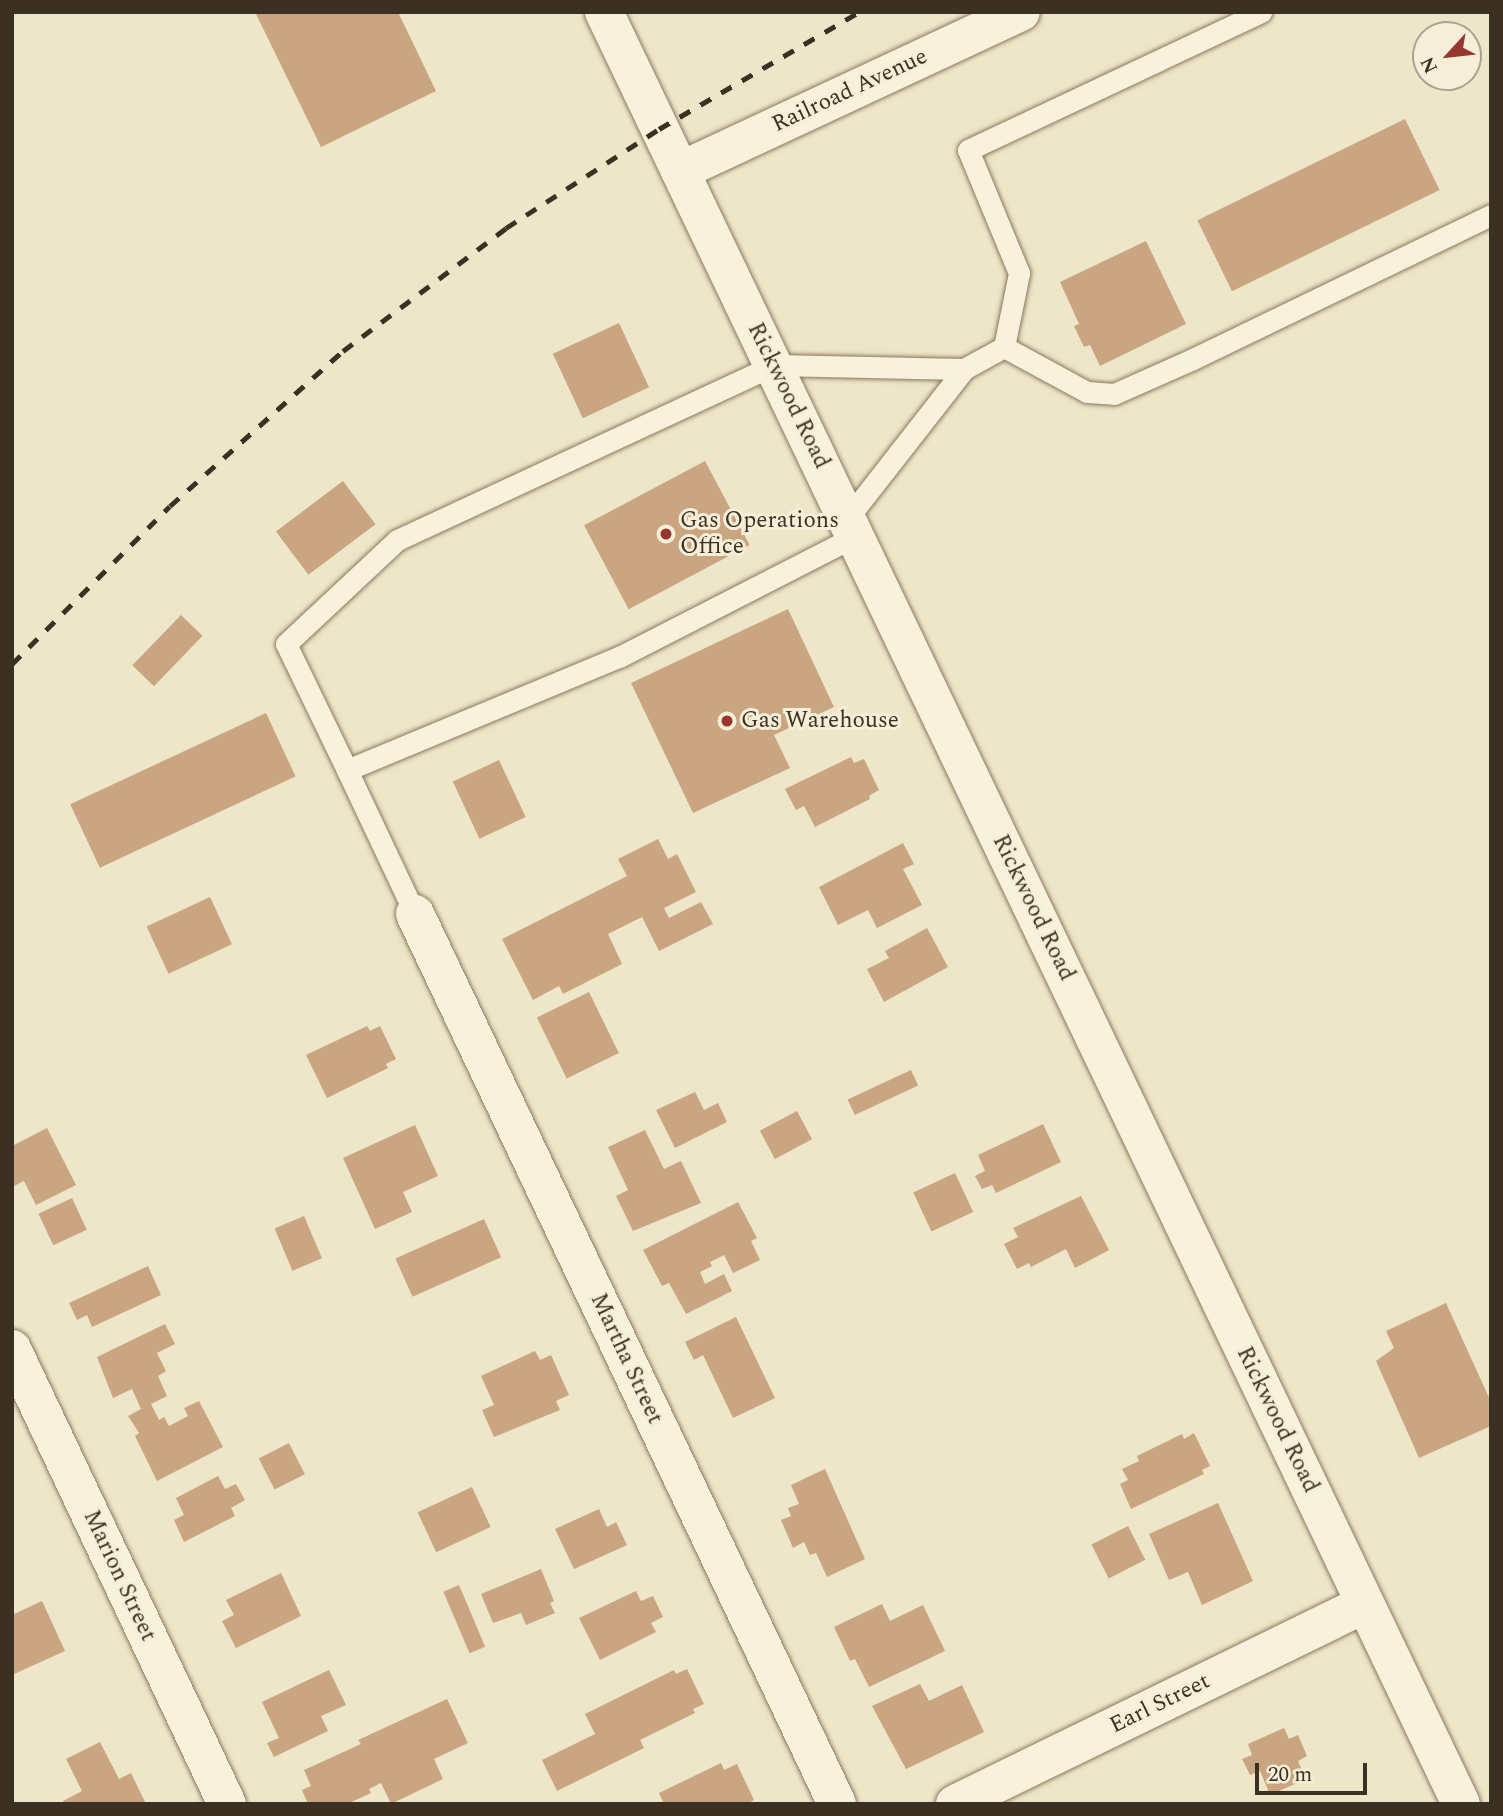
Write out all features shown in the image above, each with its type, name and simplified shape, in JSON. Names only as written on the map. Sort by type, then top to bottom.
[{"type":"street","name":"Rickwood Road","points":[[604,12],[1461,1804]]},
{"type":"street","name":"Railroad Avenue","points":[[680,171],[1021,12]]},
{"type":"street","name":"Martha Street","points":[[415,915],[837,1804]]},
{"type":"street","name":"Marion Street","points":[[12,1349],[227,1804]]},
{"type":"street","name":"Earl Street","points":[[955,1804],[1365,1604]]},
{"type":"lane","points":[[1004,348],[1019,274],[968,150],[1261,12]]},
{"type":"lane","points":[[1004,348],[1087,392],[1114,394],[1193,359],[1491,215]]},
{"type":"lane","points":[[348,770],[619,657],[851,527],[964,369],[1004,348]]},
{"type":"lane","points":[[415,915],[286,644],[397,540],[774,365],[964,369]]},
{"type":"building","points":[[255,12],[398,12],[436,91],[321,147]]},
{"type":"building","points":[[1405,119],[1440,190],[1232,291],[1197,220]]},
{"type":"building","points":[[1146,241],[1186,324],[1100,366],[1090,345],[1084,347],[1074,326],[1079,324],[1060,282]]},
{"type":"building","points":[[619,323],[649,387],[583,418],[553,354]]},
{"type":"building","name":"Gas Operations Office","points":[[705,461],[750,545],[629,609],[584,525]]},
{"type":"building","points":[[343,481],[375,524],[308,575],[276,532]]},
{"type":"building","name":"Gas Warehouse","points":[[788,609],[834,707],[774,735],[790,768],[693,813],[631,683]]},
{"type":"building","points":[[181,615],[203,636],[154,686],[132,665]]},
{"type":"building","points":[[266,713],[296,776],[100,868],[70,804]]},
{"type":"building","points":[[851,757],[854,763],[864,759],[879,790],[869,796],[870,799],[815,827],[804,806],[796,810],[785,789]]},
{"type":"building","points":[[499,760],[526,817],[479,839],[453,782]]},
{"type":"building","points":[[658,839],[668,859],[677,854],[696,892],[664,908],[669,918],[701,902],[713,924],[659,951],[642,917],[608,934],[622,964],[563,994],[559,986],[533,1000],[502,939],[627,876],[618,859]]},
{"type":"building","points":[[903,843],[914,864],[903,869],[922,905],[877,928],[868,910],[838,925],[819,887]]},
{"type":"building","points":[[210,897],[232,944],[169,974],[147,927]]},
{"type":"building","points":[[927,928],[948,967],[884,1002],[867,969],[889,958],[885,951]]},
{"type":"building","points":[[589,992],[619,1053],[567,1079],[537,1017]]},
{"type":"building","points":[[367,1026],[370,1031],[380,1026],[396,1059],[386,1064],[388,1068],[327,1098],[306,1055]]},
{"type":"building","points":[[911,1070],[918,1085],[855,1115],[848,1100]]},
{"type":"building","points":[[695,1092],[704,1110],[718,1103],[727,1122],[675,1148],[656,1110]]},
{"type":"building","points":[[797,1111],[812,1139],[775,1159],[760,1131]]},
{"type":"building","points":[[1043,1124],[1061,1162],[996,1193],[992,1185],[982,1189],[975,1176],[985,1171],[978,1155]]},
{"type":"building","points":[[415,1125],[438,1176],[403,1192],[412,1212],[375,1229],[343,1158]]},
{"type":"building","points":[[47,1128],[76,1185],[36,1205],[24,1181],[12,1187],[12,1146]]},
{"type":"building","points":[[645,1130],[664,1169],[681,1161],[701,1203],[633,1231],[616,1196],[628,1190],[608,1147]]},
{"type":"building","points":[[955,1173],[973,1212],[931,1231],[913,1192]]},
{"type":"building","points":[[1081,1196],[1109,1250],[1075,1268],[1066,1249],[1031,1267],[1029,1263],[1017,1269],[1004,1244],[1018,1237],[1013,1228]]},
{"type":"building","points":[[72,1198],[87,1230],[53,1245],[38,1214]]},
{"type":"building","points":[[738,1202],[757,1238],[751,1241],[760,1260],[733,1273],[724,1255],[710,1262],[712,1266],[700,1272],[705,1284],[724,1274],[732,1291],[686,1314],[669,1283],[662,1286],[643,1250]]},
{"type":"building","points":[[304,1216],[322,1258],[293,1271],[275,1229]]},
{"type":"building","points":[[484,1219],[501,1257],[412,1297],[395,1258]]},
{"type":"building","points":[[148,1266],[161,1295],[92,1327],[87,1315],[77,1320],[69,1303]]},
{"type":"building","points":[[1446,1303],[1491,1402],[1491,1426],[1419,1458],[1376,1361],[1394,1348],[1386,1331]]},
{"type":"building","points":[[736,1317],[775,1398],[733,1418],[703,1355],[694,1360],[685,1342]]},
{"type":"building","points":[[165,1324],[175,1344],[157,1353],[166,1371],[158,1376],[167,1396],[151,1404],[159,1420],[164,1417],[169,1426],[188,1416],[184,1408],[199,1401],[223,1447],[157,1481],[135,1436],[139,1433],[128,1416],[141,1409],[132,1389],[113,1398],[97,1357]]},
{"type":"building","points":[[535,1351],[540,1360],[551,1355],[569,1395],[556,1401],[560,1410],[494,1437],[482,1410],[494,1405],[481,1376]]},
{"type":"building","points":[[1194,1433],[1210,1466],[1202,1470],[1204,1474],[1131,1509],[1120,1484],[1128,1480],[1122,1469],[1139,1461],[1137,1456],[1182,1434],[1184,1439]]},
{"type":"building","points":[[289,1443],[305,1474],[275,1490],[259,1458]]},
{"type":"building","points":[[825,1469],[865,1559],[827,1577],[816,1553],[810,1555],[804,1542],[793,1548],[781,1520],[791,1516],[788,1508],[799,1504],[791,1485]]},
{"type":"building","points":[[218,1476],[225,1489],[236,1484],[245,1500],[231,1508],[235,1516],[184,1542],[174,1520],[184,1515],[176,1498]]},
{"type":"building","points":[[472,1487],[491,1527],[436,1552],[418,1512]]},
{"type":"building","points":[[1218,1503],[1253,1581],[1202,1605],[1188,1572],[1169,1580],[1149,1534]]},
{"type":"building","points":[[599,1509],[607,1527],[616,1522],[627,1545],[574,1569],[555,1529]]},
{"type":"building","points":[[1128,1526],[1145,1560],[1109,1578],[1091,1545]]},
{"type":"building","points":[[541,1569],[554,1601],[550,1603],[555,1613],[526,1625],[521,1613],[493,1623],[481,1594]]},
{"type":"building","points":[[281,1573],[301,1616],[236,1648],[222,1621],[234,1615],[226,1600]]},
{"type":"building","points":[[459,1585],[485,1647],[470,1653],[443,1592]]},
{"type":"building","points":[[636,1591],[641,1601],[653,1596],[663,1617],[651,1623],[656,1632],[600,1660],[579,1618]]},
{"type":"building","points":[[42,1601],[65,1651],[12,1675],[12,1615]]},
{"type":"building","points":[[882,1604],[890,1621],[923,1605],[945,1651],[869,1687],[855,1659],[850,1661],[834,1627]]},
{"type":"building","points":[[687,1669],[704,1704],[693,1709],[695,1713],[640,1740],[644,1748],[557,1791],[542,1760],[595,1734],[585,1714],[674,1670],[676,1674]]},
{"type":"building","points":[[329,1670],[346,1705],[321,1716],[328,1731],[274,1757],[267,1743],[279,1738],[262,1702]]},
{"type":"building","points":[[920,1684],[929,1701],[962,1685],[984,1732],[906,1769],[872,1706]]},
{"type":"building","points":[[447,1699],[468,1743],[434,1759],[443,1779],[391,1804],[381,1783],[369,1789],[371,1793],[347,1804],[308,1804],[302,1790],[311,1786],[304,1770],[361,1744],[358,1740]]},
{"type":"building","points":[[1284,1728],[1289,1739],[1298,1735],[1307,1756],[1298,1761],[1306,1779],[1270,1795],[1260,1771],[1250,1775],[1242,1759],[1252,1755],[1248,1744]]},
{"type":"building","points":[[100,1742],[119,1779],[131,1773],[146,1804],[64,1804],[63,1801],[82,1791],[66,1759]]},
{"type":"building","points":[[721,1763],[724,1770],[737,1764],[754,1800],[747,1804],[664,1804],[659,1793]]},
{"type":"railway","points":[[12,664],[170,506],[343,351],[506,228],[659,129],[859,12]]},
{"type":"place","name":"Gas Operations Office","points":[[666,534]]},
{"type":"place","name":"Gas Warehouse","points":[[727,721]]}]
